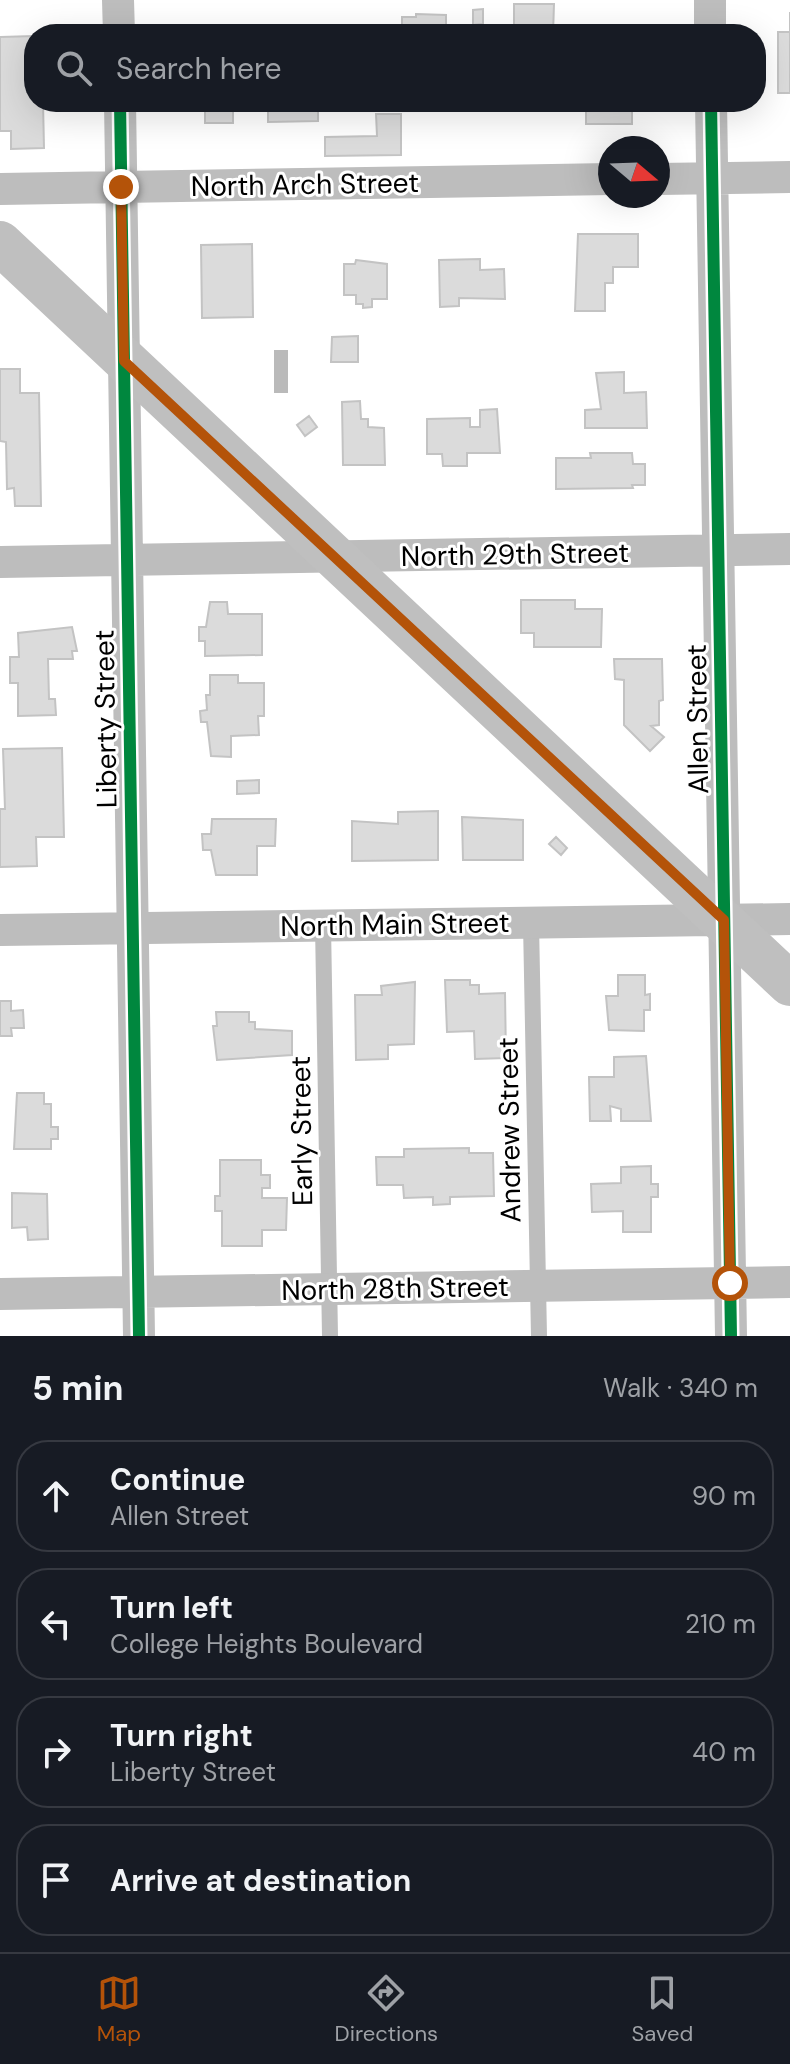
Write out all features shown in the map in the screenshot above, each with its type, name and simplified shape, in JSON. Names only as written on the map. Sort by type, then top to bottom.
[{"type":"street","points":[[118,0],[119,24]]},
{"type":"street","points":[[710,0],[710,24]]},
{"type":"street","name":"Liberty Street","points":[[120,112],[139,1336]]},
{"type":"street","name":"Allen Street","points":[[711,112],[731,1336]]},
{"type":"street","points":[[670,179],[790,177]]},
{"type":"street","name":"North Arch Street","points":[[0,189],[598,179]]},
{"type":"street","points":[[0,243],[790,984]]},
{"type":"street","name":"North 29th Street","points":[[0,562],[790,549]]},
{"type":"street","name":"North Main Street","points":[[0,930],[790,919]]},
{"type":"street","name":"North 28th Street","points":[[0,1294],[790,1282]]},
{"type":"lane","name":"Andrew Street","points":[[531,923],[539,1336]]},
{"type":"lane","name":"Early Street","points":[[323,925],[330,1336]]},
{"type":"shaded area","points":[[274,350],[288,350],[288,393],[274,393]]},
{"type":"building","points":[[514,4],[554,4],[553,24],[514,24]]},
{"type":"building","points":[[483,9],[483,24],[473,24],[473,10]]},
{"type":"building","points":[[416,14],[446,15],[446,24],[402,24],[402,17],[416,17]]},
{"type":"building","points":[[778,32],[790,32],[790,93],[778,93]]},
{"type":"building","points":[[24,36],[24,112],[43,112],[44,148],[11,149],[11,131],[0,131],[0,37]]},
{"type":"building","points":[[205,112],[233,112],[233,123],[205,123]]},
{"type":"building","points":[[268,112],[318,112],[318,121],[268,122]]},
{"type":"building","points":[[586,112],[632,112],[632,124],[586,124]]},
{"type":"building","points":[[376,114],[401,114],[401,155],[325,156],[325,137],[377,136]]},
{"type":"building","points":[[578,234],[638,234],[638,267],[613,267],[613,283],[605,283],[605,311],[575,311]]},
{"type":"building","points":[[252,244],[253,317],[202,318],[201,245]]},
{"type":"building","points":[[480,259],[480,270],[504,269],[505,299],[459,298],[459,306],[440,307],[439,260]]},
{"type":"building","points":[[356,260],[387,264],[387,299],[372,299],[372,307],[363,308],[363,304],[356,304],[356,295],[344,295],[344,264],[355,264]]},
{"type":"building","points":[[358,336],[358,362],[331,362],[332,337]]},
{"type":"building","points":[[0,369],[20,369],[20,393],[39,393],[41,506],[15,506],[14,488],[7,489],[6,442],[0,441]]},
{"type":"building","points":[[624,372],[624,393],[646,392],[647,428],[585,428],[585,410],[601,409],[596,373]]},
{"type":"building","points":[[360,401],[361,419],[368,419],[368,427],[384,428],[385,465],[343,465],[342,402]]},
{"type":"building","points":[[497,409],[500,453],[467,453],[467,466],[443,466],[442,454],[427,454],[427,419],[470,418],[470,427],[480,427],[480,410]]},
{"type":"building","points":[[309,416],[317,427],[305,436],[297,425]]},
{"type":"building","points":[[590,453],[632,453],[633,464],[645,464],[645,485],[632,485],[633,488],[556,489],[556,458],[591,458]]},
{"type":"building","points":[[521,600],[575,600],[575,609],[602,609],[601,647],[534,647],[534,633],[521,633]]},
{"type":"building","points":[[210,602],[227,602],[228,614],[262,614],[262,655],[205,656],[205,641],[199,641],[199,627],[206,627]]},
{"type":"building","points":[[72,627],[77,651],[72,651],[73,659],[48,659],[49,699],[55,699],[56,715],[18,716],[18,683],[10,683],[10,657],[19,657],[18,633]]},
{"type":"building","points":[[614,659],[662,659],[663,700],[659,701],[659,725],[651,726],[664,737],[650,751],[624,725],[624,680],[615,679]]},
{"type":"building","points":[[210,675],[238,675],[238,683],[264,683],[264,716],[258,716],[259,735],[231,736],[231,757],[211,756],[207,722],[201,722],[200,711],[207,710],[206,695],[210,695]]},
{"type":"building","points":[[62,748],[64,837],[36,837],[37,866],[0,867],[0,809],[5,809],[3,749]]},
{"type":"building","points":[[259,780],[259,793],[237,794],[237,781]]},
{"type":"building","points":[[438,811],[438,860],[352,861],[352,821],[398,824],[398,812]]},
{"type":"building","points":[[462,817],[523,820],[523,860],[463,860]]},
{"type":"building","points":[[212,819],[276,819],[275,846],[257,846],[257,875],[216,875],[211,850],[203,850],[202,834],[211,834]]},
{"type":"building","points":[[556,837],[567,848],[561,855],[549,844]]},
{"type":"building","points":[[618,975],[645,975],[645,995],[650,994],[650,1010],[644,1010],[644,1031],[609,1030],[606,996],[618,996]]},
{"type":"building","points":[[445,980],[470,980],[470,985],[479,985],[479,994],[505,993],[506,1058],[475,1059],[474,1031],[447,1032]]},
{"type":"building","points":[[415,982],[414,1044],[388,1045],[388,1059],[356,1060],[355,995],[382,995],[381,986]]},
{"type":"building","points":[[0,1001],[11,1001],[11,1011],[23,1010],[24,1028],[11,1028],[12,1036],[0,1036]]},
{"type":"building","points":[[216,1012],[249,1012],[249,1022],[255,1022],[255,1029],[292,1031],[292,1055],[217,1060],[213,1026],[217,1026]]},
{"type":"building","points":[[646,1056],[651,1121],[621,1121],[621,1109],[610,1106],[611,1121],[590,1121],[589,1077],[614,1077],[614,1057]]},
{"type":"building","points":[[17,1093],[44,1093],[44,1104],[51,1104],[51,1127],[58,1127],[58,1139],[51,1139],[51,1149],[14,1149]]},
{"type":"building","points":[[469,1148],[469,1153],[493,1153],[494,1196],[450,1197],[450,1204],[433,1205],[433,1197],[404,1198],[403,1185],[377,1185],[376,1157],[404,1157],[404,1149]]},
{"type":"building","points":[[220,1160],[261,1160],[261,1175],[270,1175],[270,1188],[262,1188],[262,1198],[287,1198],[286,1230],[262,1230],[262,1246],[222,1246],[222,1211],[215,1211],[215,1196],[220,1196]]},
{"type":"building","points":[[651,1166],[651,1184],[658,1184],[658,1197],[651,1197],[651,1232],[623,1232],[623,1211],[592,1212],[591,1184],[621,1183],[621,1167]]},
{"type":"building","points":[[12,1193],[47,1194],[48,1239],[28,1240],[27,1227],[12,1228]]},
{"type":"cycle path","points":[[120,112],[139,1336]]},
{"type":"cycle path","points":[[711,112],[731,1336]]},
{"type":"route","points":[[121,187],[124,361],[724,920],[730,1283]]}]
